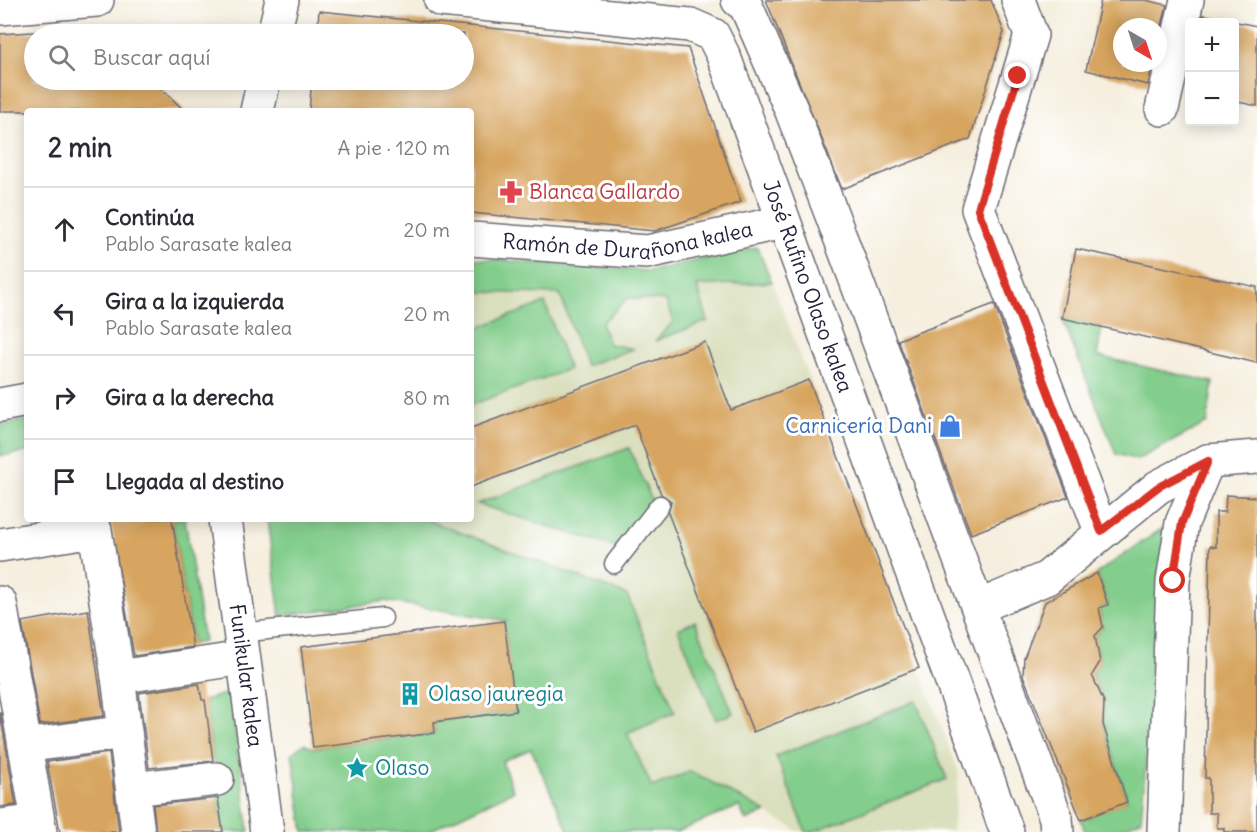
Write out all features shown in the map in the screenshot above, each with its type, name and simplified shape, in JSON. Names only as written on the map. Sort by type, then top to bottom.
[{"type":"street","points":[[0,8],[97,0]]},
{"type":"street","points":[[276,24],[282,0]]},
{"type":"street","name":"José Rufino Olaso kalea","points":[[441,0],[690,25],[713,35],[724,57],[1006,832]]},
{"type":"street","points":[[738,0],[746,6],[791,109],[1056,818],[1057,832]]},
{"type":"street","points":[[1018,0],[1031,34],[978,209],[1101,531]]},
{"type":"street","points":[[1162,109],[1187,0]]},
{"type":"street","points":[[258,108],[262,90]]},
{"type":"street","name":"Ramón de Durañona kalea","points":[[474,239],[647,252],[783,222]]},
{"type":"street","points":[[0,405],[24,401]]},
{"type":"street","points":[[978,607],[1047,579],[1101,531],[1158,487],[1208,461],[1257,457]]},
{"type":"street","points":[[1164,832],[1173,581],[1182,523],[1208,461]]},
{"type":"street","name":"Funikular kalea","points":[[225,522],[267,832]]},
{"type":"street","points":[[0,545],[73,526],[95,530],[118,676],[138,832]]},
{"type":"street","points":[[0,603],[7,687],[25,746],[39,826],[0,826]]},
{"type":"street","points":[[118,676],[242,645]]},
{"type":"street","points":[[25,746],[125,732]]},
{"type":"street","points":[[133,789],[217,779]]},
{"type":"lane","points":[[614,564],[660,505]]},
{"type":"lane","points":[[242,645],[383,618]]},
{"type":"shaded area","points":[[772,282],[959,773],[952,832],[800,832],[766,813],[746,821],[739,806],[677,832],[666,832],[570,630],[385,601],[368,522],[474,522],[474,292],[542,294]]},
{"type":"green space","points":[[757,247],[772,282],[697,286],[708,321],[655,341],[673,322],[666,301],[628,298],[601,324],[609,344],[633,349],[585,366],[560,294],[474,292],[474,258],[650,271]]},
{"type":"green space","points":[[545,303],[569,369],[474,404],[474,329]]},
{"type":"green space","points":[[1062,318],[1102,327],[1097,356],[1213,382],[1207,423],[1137,460],[1116,454]]},
{"type":"green space","points":[[24,421],[24,452],[0,456],[0,425]]},
{"type":"green space","points":[[629,448],[652,501],[615,547],[477,504]]},
{"type":"green space","points":[[173,522],[185,522],[204,642],[193,644]]},
{"type":"green space","points":[[267,522],[433,522],[627,595],[675,712],[627,733],[652,787],[691,771],[766,812],[746,821],[739,806],[677,832],[569,832],[531,749],[502,761],[513,791],[427,832],[304,832],[292,753],[304,744],[313,748],[435,733],[434,722],[515,711],[504,621],[508,621],[385,601],[280,616]]},
{"type":"green space","points":[[1166,526],[1141,820],[1113,832],[1085,832],[1081,820],[1127,801],[1103,724],[1104,702],[1092,675],[1100,662],[1095,636],[1103,627],[1099,608],[1108,605],[1097,573]]},
{"type":"green space","points":[[695,621],[733,713],[716,720],[678,629]]},
{"type":"green space","points":[[230,692],[249,832],[223,832],[205,700]]},
{"type":"green space","points":[[916,701],[947,779],[812,832],[806,832],[776,756]]},
{"type":"building","points":[[766,0],[991,0],[1004,32],[970,139],[842,189]]},
{"type":"building","points":[[1101,0],[1145,0],[1167,5],[1164,18],[1113,18],[1113,72],[1151,72],[1148,85],[1086,70]]},
{"type":"building","points":[[319,11],[449,24],[318,24]]},
{"type":"building","points":[[1203,15],[1218,18],[1202,18]]},
{"type":"building","points":[[1239,22],[1257,26],[1257,106],[1239,102]]},
{"type":"building","points":[[474,27],[688,48],[741,202],[655,231],[474,213],[474,108],[309,108],[311,90],[474,90]]},
{"type":"building","points":[[24,33],[24,90],[163,90],[182,108],[24,108],[24,111],[0,111],[0,34]]},
{"type":"building","points":[[1076,249],[1257,287],[1257,363],[1062,318]]},
{"type":"building","points":[[994,304],[1068,497],[971,534],[898,340]]},
{"type":"building","points":[[705,342],[731,410],[809,380],[919,668],[753,732],[668,513],[671,501],[661,494],[635,425],[474,486],[474,427]]},
{"type":"building","points":[[1226,495],[1257,497],[1257,832],[1224,832],[1224,828],[1217,828],[1217,813],[1209,813],[1209,778],[1205,778],[1210,546],[1216,547],[1216,512],[1225,512]]},
{"type":"building","points":[[111,522],[172,522],[193,647],[134,656]]},
{"type":"building","points":[[1097,573],[1108,605],[1099,608],[1103,627],[1095,636],[1100,662],[1092,675],[1104,702],[1103,724],[1127,802],[1081,820],[1023,675],[1024,658],[1045,602]]},
{"type":"building","points":[[88,610],[104,716],[40,725],[22,622]]},
{"type":"building","name":"Olaso jauregia","points":[[504,621],[516,711],[434,722],[435,733],[313,748],[301,647]]},
{"type":"building","points":[[199,684],[202,700],[205,700],[213,761],[149,768],[139,693]]},
{"type":"building","points":[[0,712],[16,805],[0,807]]},
{"type":"building","points":[[109,753],[119,832],[60,832],[47,762]]},
{"type":"building","points":[[218,798],[223,832],[156,832],[153,805]]},
{"type":"place","name":"Blanca Gallardo","points":[[511,192]]},
{"type":"place","name":"Carnicería Dani","points":[[950,426]]},
{"type":"place","name":"Olaso jauregia","points":[[410,694]]},
{"type":"place","name":"Olaso","points":[[357,768]]},
{"type":"route","points":[[1018,76],[978,209],[1101,531],[1158,487],[1208,461],[1182,523],[1173,581]]}]
